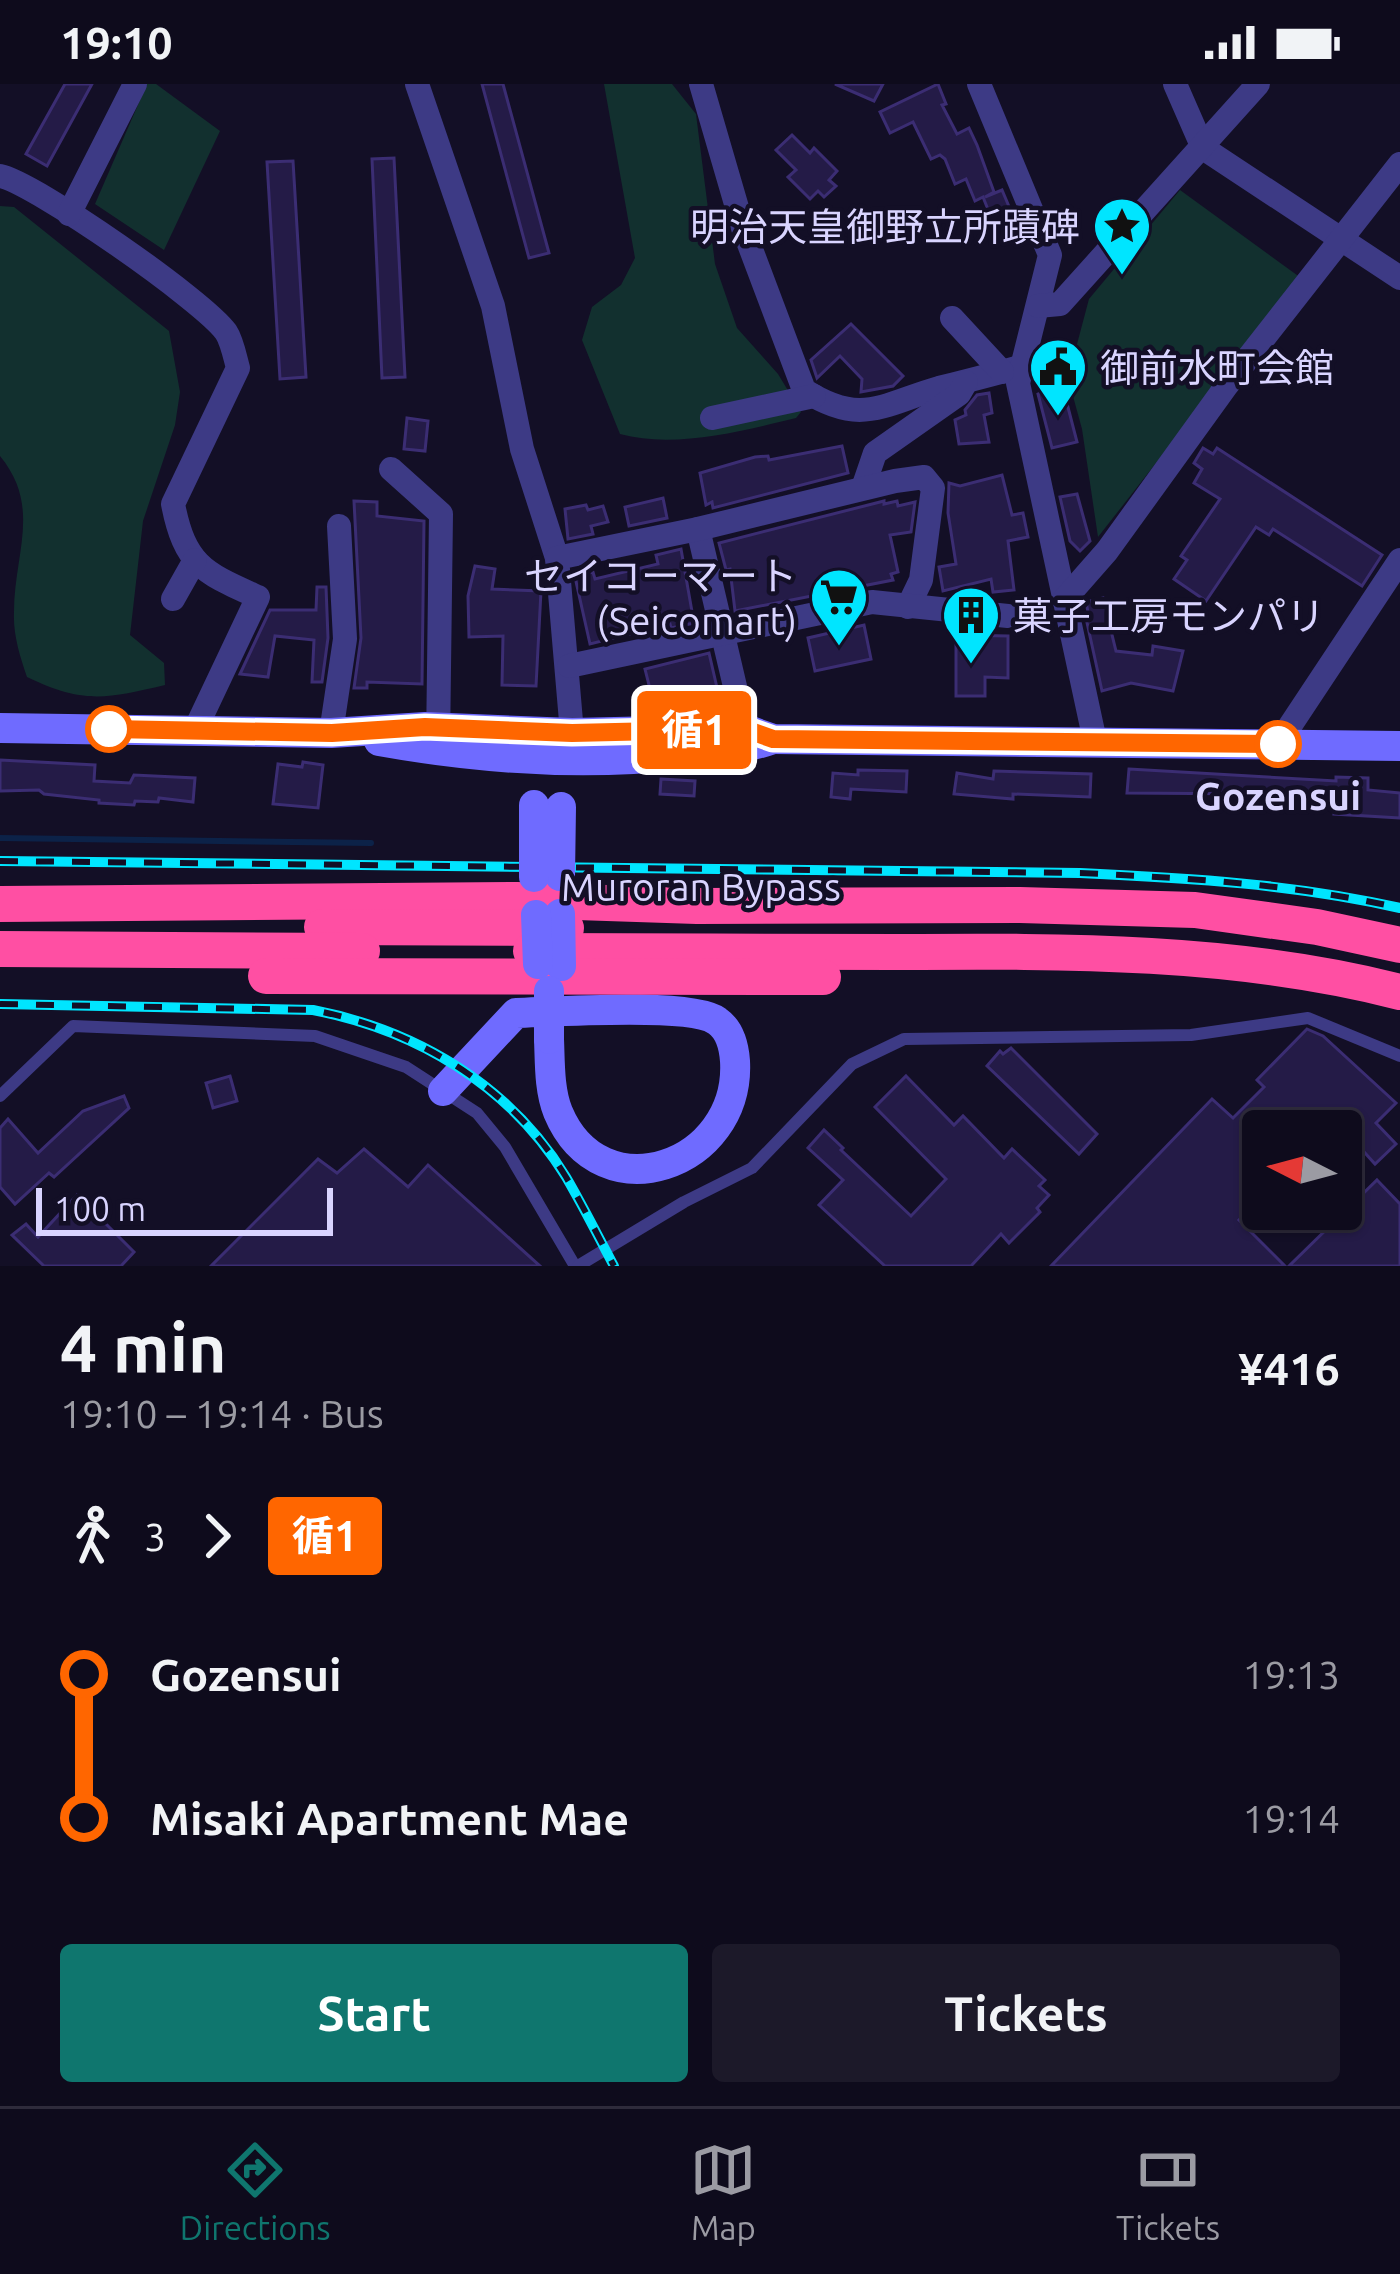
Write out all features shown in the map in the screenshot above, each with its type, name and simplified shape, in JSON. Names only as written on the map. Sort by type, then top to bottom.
[{"type":"highway","points":[[8,943],[548,898],[1195,910],[1317,927],[1400,945]]},
{"type":"highway","name":"Muroran Bypass","points":[[8,943],[1072,928],[1271,940],[1400,966]]},
{"type":"highway","points":[[8,943],[549,975],[1154,979],[1254,988],[1400,1013]]},
{"type":"highway","name":"Muroran Bypass","points":[[8,943],[1082,953],[1267,966],[1400,992]]},
{"type":"street","points":[[69,214],[134,84]]},
{"type":"street","points":[[417,84],[493,306],[522,449],[557,558],[569,666],[561,752],[548,806],[548,898],[549,975],[549,1039],[558,1111],[582,1146],[600,1159],[644,1170],[668,1166],[689,1156],[723,1119],[736,1073],[728,1033],[718,1021],[688,1012],[516,1012],[443,1091]]},
{"type":"street","points":[[700,84],[770,305],[804,389],[844,408],[875,411],[1012,369]]},
{"type":"street","points":[[979,84],[1051,255],[1038,306],[1012,369]]},
{"type":"street","points":[[1175,84],[1204,148],[1400,278]]},
{"type":"street","points":[[1038,306],[1060,304],[1258,84]]},
{"type":"street","points":[[1064,600],[1107,551],[1227,385],[1400,164]]},
{"type":"street","points":[[0,176],[69,214],[166,278],[227,333],[238,368],[172,504],[177,527],[207,574],[268,601],[195,730]]},
{"type":"street","points":[[952,318],[1012,369],[1018,383],[1095,741]]},
{"type":"street","points":[[863,488],[875,453],[959,394],[966,382]]},
{"type":"street","points":[[712,418],[814,396]]},
{"type":"street","points":[[391,469],[441,514],[438,740]]},
{"type":"street","points":[[557,558],[924,477],[933,488],[921,580],[908,607]]},
{"type":"street","points":[[332,733],[345,639],[339,526]]},
{"type":"street","points":[[698,529],[759,734]]},
{"type":"street","points":[[172,599],[195,560]]},
{"type":"street","points":[[1278,744],[1400,560]]},
{"type":"street","points":[[569,666],[872,602],[1008,616]]},
{"type":"street","points":[[0,728],[332,733],[561,752],[759,734],[1400,746]]},
{"type":"lane","points":[[0,1096],[73,1026],[315,1036],[406,1067],[477,1113],[505,1147],[577,1266],[752,1168],[852,1064],[904,1039],[1191,1035],[1308,1018],[1400,1056]]},
{"type":"green space","points":[[147,84],[156,84],[220,131],[164,250],[95,204]]},
{"type":"green space","points":[[604,84],[672,84],[696,114],[715,264],[737,328],[778,374],[801,412],[796,418],[685,439],[620,434],[582,340],[592,307],[621,285],[635,258]]},
{"type":"green space","points":[[1180,190],[1301,278],[1098,537],[1082,429],[1068,378],[1089,299]]},
{"type":"green space","points":[[0,206],[14,207],[169,331],[180,392],[175,425],[143,521],[130,635],[164,663],[165,685],[95,696],[64,692],[27,677],[14,621],[23,512],[13,475],[0,456]]},
{"type":"building","points":[[65,84],[92,84],[47,166],[26,154]]},
{"type":"building","points":[[482,84],[503,84],[549,253],[529,258]]},
{"type":"building","points":[[835,84],[883,84],[874,101]]},
{"type":"building","points":[[938,84],[946,104],[942,105],[957,134],[969,128],[977,145],[994,192],[985,197],[1002,190],[1010,209],[991,217],[983,197],[975,201],[966,179],[955,184],[945,159],[940,155],[931,159],[913,122],[890,133],[880,112]]},
{"type":"building","points":[[792,135],[837,171],[829,180],[836,186],[824,197],[818,191],[810,199],[788,177],[796,170],[776,150]]},
{"type":"building","points":[[394,158],[405,377],[382,378],[372,159]]},
{"type":"building","points":[[293,161],[306,377],[280,379],[267,162]]},
{"type":"building","points":[[851,324],[903,376],[893,386],[861,392],[862,379],[840,356],[817,378],[811,360]]},
{"type":"building","name":"御前水町会館","points":[[1049,359],[1056,389],[1063,388],[1077,442],[1052,448],[1038,394],[1042,392],[1041,361]]},
{"type":"building","points":[[989,393],[992,413],[984,415],[989,442],[959,444],[955,420],[966,415],[977,395]]},
{"type":"building","points":[[407,418],[428,421],[425,451],[404,449]]},
{"type":"building","points":[[842,446],[848,473],[713,508],[712,502],[706,505],[700,473],[755,457],[768,456],[769,460]]},
{"type":"building","points":[[1203,448],[1213,454],[1217,448],[1382,555],[1362,586],[1273,529],[1269,535],[1256,527],[1206,601],[1174,579],[1187,560],[1181,556],[1220,499],[1194,483],[1202,469],[1194,463]]},
{"type":"building","points":[[1002,475],[1012,515],[1023,513],[1028,537],[1008,541],[1014,590],[993,592],[991,579],[943,591],[939,567],[956,564],[949,483],[960,486]]},
{"type":"building","points":[[1077,494],[1090,541],[1080,551],[1070,541],[1060,497]]},
{"type":"building","points":[[663,498],[667,518],[629,526],[625,507]]},
{"type":"building","points":[[354,501],[377,502],[377,516],[424,521],[422,684],[367,682],[367,688],[354,688],[361,638]]},
{"type":"building","points":[[897,501],[898,506],[915,502],[911,532],[890,535],[898,572],[891,574],[893,580],[735,611],[730,569],[726,570],[719,543]]},
{"type":"building","points":[[586,505],[588,510],[603,506],[608,522],[591,526],[593,534],[568,539],[565,509]]},
{"type":"building","points":[[681,549],[694,623],[671,628],[670,624],[590,644],[575,577],[593,572],[595,579],[658,564],[656,555]]},
{"type":"building","points":[[475,566],[495,569],[492,589],[541,591],[536,686],[502,685],[503,636],[469,637],[468,596]]},
{"type":"building","points":[[317,587],[326,587],[328,638],[322,682],[312,682],[314,640],[275,636],[268,677],[240,674],[270,610],[316,610]]},
{"type":"building","points":[[1103,598],[1116,651],[1152,655],[1153,646],[1183,651],[1173,691],[1131,683],[1102,691],[1086,602]]},
{"type":"building","name":"セイコーマート (Seicomart)","points":[[864,625],[871,659],[815,671],[808,638]]},
{"type":"building","name":"菓子工房モンパリ","points":[[956,635],[1008,636],[1008,678],[985,677],[985,696],[956,696]]},
{"type":"building","points":[[709,653],[718,692],[669,703],[666,693],[652,697],[645,669]]},
{"type":"building","points":[[0,760],[95,765],[94,781],[130,783],[134,775],[195,778],[193,802],[159,798],[134,805],[39,790],[0,791]]},
{"type":"building","points":[[303,762],[323,765],[318,808],[273,804],[278,764],[302,767]]},
{"type":"building","points":[[1129,769],[1336,781],[1336,777],[1368,778],[1368,790],[1400,793],[1400,818],[1334,814],[1335,805],[1259,801],[1259,794],[1127,793]]},
{"type":"building","points":[[858,770],[907,771],[906,792],[851,789],[850,799],[831,797],[833,773],[858,775]]},
{"type":"building","points":[[994,771],[1091,774],[1090,797],[1013,794],[1013,799],[954,794],[957,773],[993,779]]},
{"type":"building","points":[[661,779],[695,781],[694,796],[660,794]]},
{"type":"building","points":[[1307,1029],[1323,1036],[1396,1103],[1376,1123],[1396,1144],[1375,1164],[1362,1150],[1362,1110],[1242,1110],[1239,1220],[1242,1230],[1249,1230],[1285,1266],[1051,1266],[1212,1099],[1233,1118],[1264,1087],[1257,1080]]},
{"type":"building","points":[[1011,1048],[1097,1134],[1079,1154],[987,1066],[1000,1051],[1003,1054]]},
{"type":"building","points":[[230,1076],[237,1101],[213,1108],[206,1083]]},
{"type":"building","points":[[906,1076],[954,1125],[963,1116],[1004,1158],[1012,1149],[1045,1180],[1039,1186],[1049,1195],[1037,1208],[1040,1212],[1009,1243],[1001,1234],[971,1266],[885,1266],[819,1205],[843,1180],[808,1148],[824,1130],[911,1216],[946,1179],[875,1107]]},
{"type":"building","points":[[124,1096],[129,1108],[54,1177],[49,1173],[15,1204],[0,1187],[0,1128],[8,1119],[38,1153],[83,1111]]},
{"type":"building","points":[[364,1149],[408,1187],[428,1165],[540,1266],[211,1266],[318,1159],[337,1173]]},
{"type":"building","points":[[1377,1180],[1400,1204],[1400,1266],[1289,1266],[1326,1230],[1362,1230],[1362,1195]]},
{"type":"building","points":[[77,1195],[134,1252],[121,1266],[44,1266],[12,1235],[26,1224],[38,1237]]},
{"type":"waterway","points":[[0,838],[371,843]]},
{"type":"railway","points":[[0,861],[1080,873],[1281,888],[1400,908]]},
{"type":"railway","points":[[0,1004],[313,1010],[424,1047],[488,1089],[543,1144],[614,1266]]},
{"type":"bus line","name":"循1","points":[[109,729],[332,733],[425,727],[572,733],[745,729],[773,739],[1278,744]]},
{"type":"place","name":"明治天皇御野立所蹟碑","points":[[1122,277]]},
{"type":"place","name":"御前水町会館","points":[[1058,418]]},
{"type":"place","name":"セイコーマート (Seicomart)","points":[[839,648]]},
{"type":"place","name":"菓子工房モンパリ","points":[[971,666]]},
{"type":"place","name":"Gozensui","points":[[1278,744]]}]
